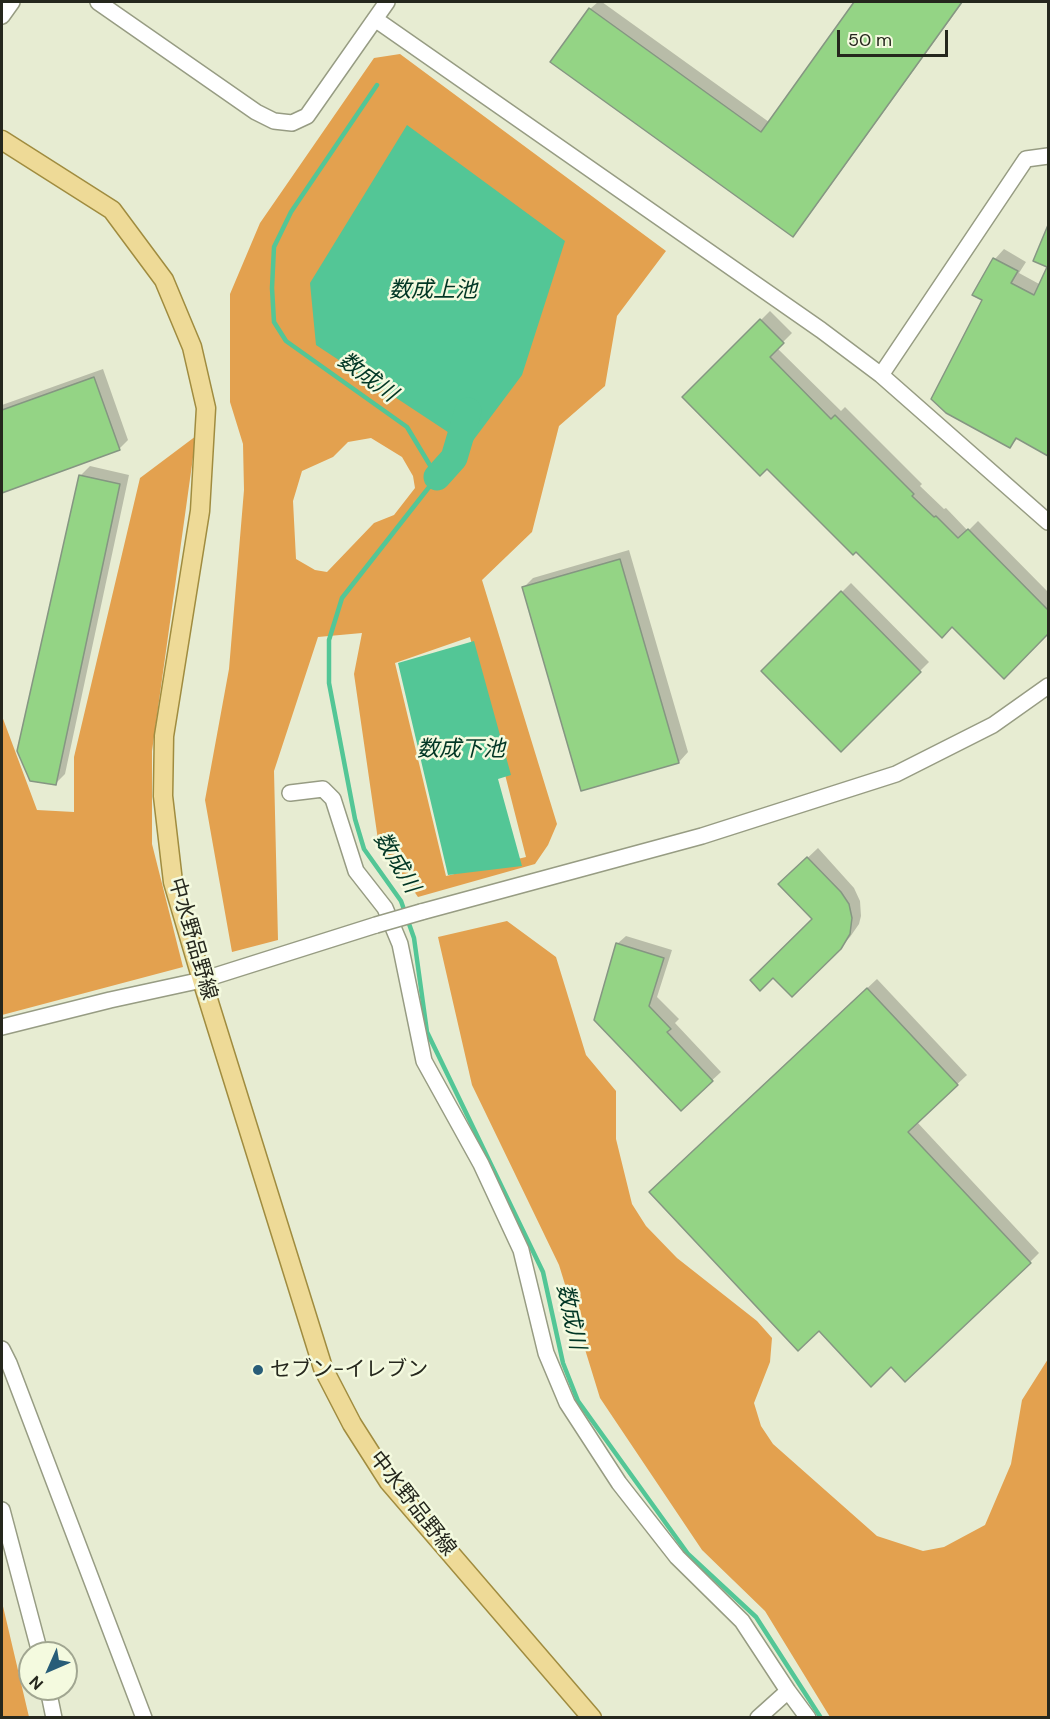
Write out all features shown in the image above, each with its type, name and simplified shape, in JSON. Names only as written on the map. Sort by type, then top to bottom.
[{"type":"main road","name":"中水野品野線","points":[[2,140],[112,210],[164,280],[192,347],[206,408],[200,510],[164,736],[163,796],[173,882],[323,1368],[352,1424],[389,1482],[592,1718]]},
{"type":"street","points":[[2,16],[12,2]]},
{"type":"street","points":[[98,2],[256,112],[274,121],[292,123],[306,116],[387,2]]},
{"type":"street","points":[[375,19],[821,330],[881,375],[1048,522]]},
{"type":"street","points":[[881,375],[1026,159],[1048,156]]},
{"type":"street","points":[[2,1027],[202,980],[421,912],[702,836],[896,774],[993,725],[1048,686]]},
{"type":"street","points":[[290,793],[323,789],[333,799],[357,871],[384,908],[400,944],[424,1061],[481,1164],[521,1250],[546,1353],[567,1403],[619,1483],[677,1557],[742,1621],[808,1718]]},
{"type":"street","points":[[2,1349],[144,1718]]},
{"type":"street","points":[[2,1510],[37,1641]]},
{"type":"street","points":[[758,1718],[788,1691]]},
{"type":"street","points":[[50,1701],[54,1718]]},
{"type":"shaded area","points":[[400,54],[666,251],[617,316],[605,386],[559,426],[532,532],[482,580],[557,824],[548,845],[535,864],[418,897],[378,840],[354,674],[362,633],[318,637],[274,771],[278,940],[232,952],[205,800],[229,669],[244,490],[243,444],[230,402],[230,294],[260,223],[374,58]],"holes":[[[371,438],[402,457],[413,476],[415,488],[394,515],[374,523],[327,572],[315,570],[296,559],[293,501],[302,471],[333,457],[348,442]],[[470,637],[526,857],[446,876],[395,663]]]},
{"type":"shaded area","points":[[196,436],[152,751],[152,844],[183,967],[2,1015],[2,716],[37,810],[74,812],[74,757],[140,478]]},
{"type":"shaded area","points":[[507,921],[556,957],[586,1055],[616,1091],[616,1139],[632,1204],[646,1226],[677,1258],[757,1321],[772,1338],[770,1362],[754,1403],[761,1426],[773,1444],[877,1536],[923,1551],[944,1547],[985,1525],[1011,1464],[1022,1400],[1048,1359],[1048,1717],[830,1717],[765,1611],[702,1550],[600,1398],[559,1265],[472,1085],[438,937]]},
{"type":"shaded area","points":[[2,1602],[18,1670],[18,1701],[25,1701],[29,1717],[2,1717]]},
{"type":"water","name":"数成上池","points":[[407,125],[565,241],[522,375],[469,446],[316,345],[310,283]]},
{"type":"water","name":"数成下池","points":[[474,641],[511,775],[498,779],[522,866],[448,875],[398,663]]},
{"type":"building","points":[[854,2],[962,2],[793,237],[550,62],[589,8],[761,132]]},
{"type":"building","points":[[1048,225],[1048,456],[1016,438],[1010,448],[946,413],[931,399],[982,300],[972,295],[993,258],[1018,271],[1011,283],[1034,295],[1047,267],[1033,261]]},
{"type":"building","points":[[760,319],[784,343],[770,357],[831,419],[835,415],[914,494],[912,496],[958,538],[968,529],[1048,610],[1048,634],[1004,679],[952,627],[942,638],[856,552],[853,555],[767,469],[760,476],[682,397]]},
{"type":"building","points":[[94,377],[120,450],[2,493],[2,410]]},
{"type":"building","points":[[79,475],[120,484],[56,785],[30,781],[17,751]]},
{"type":"building","points":[[620,559],[679,763],[581,791],[522,587]]},
{"type":"building","points":[[841,591],[921,672],[841,752],[761,671]]},
{"type":"building","points":[[807,857],[841,892],[849,904],[852,918],[850,934],[841,949],[792,997],[773,978],[760,991],[750,980],[812,919],[778,884]]},
{"type":"building","points":[[616,943],[664,958],[649,1006],[671,1029],[667,1032],[713,1081],[681,1111],[594,1020]]},
{"type":"building","points":[[867,988],[958,1085],[908,1132],[1031,1263],[905,1382],[891,1367],[871,1387],[819,1331],[798,1351],[649,1192]]},
{"type":"waterway","name":"数成川","points":[[377,85],[291,212],[274,247],[272,288],[274,322],[286,341],[407,427],[437,477],[342,598],[329,640],[329,683],[355,819],[364,849],[401,901],[414,938],[427,1032],[543,1272],[563,1363],[578,1401],[688,1554],[756,1617],[821,1718]]},
{"type":"waterway","points":[[437,477],[454,458],[468,411]]},
{"type":"place","name":"セブン-イレブン","points":[[258,1370]]}]
